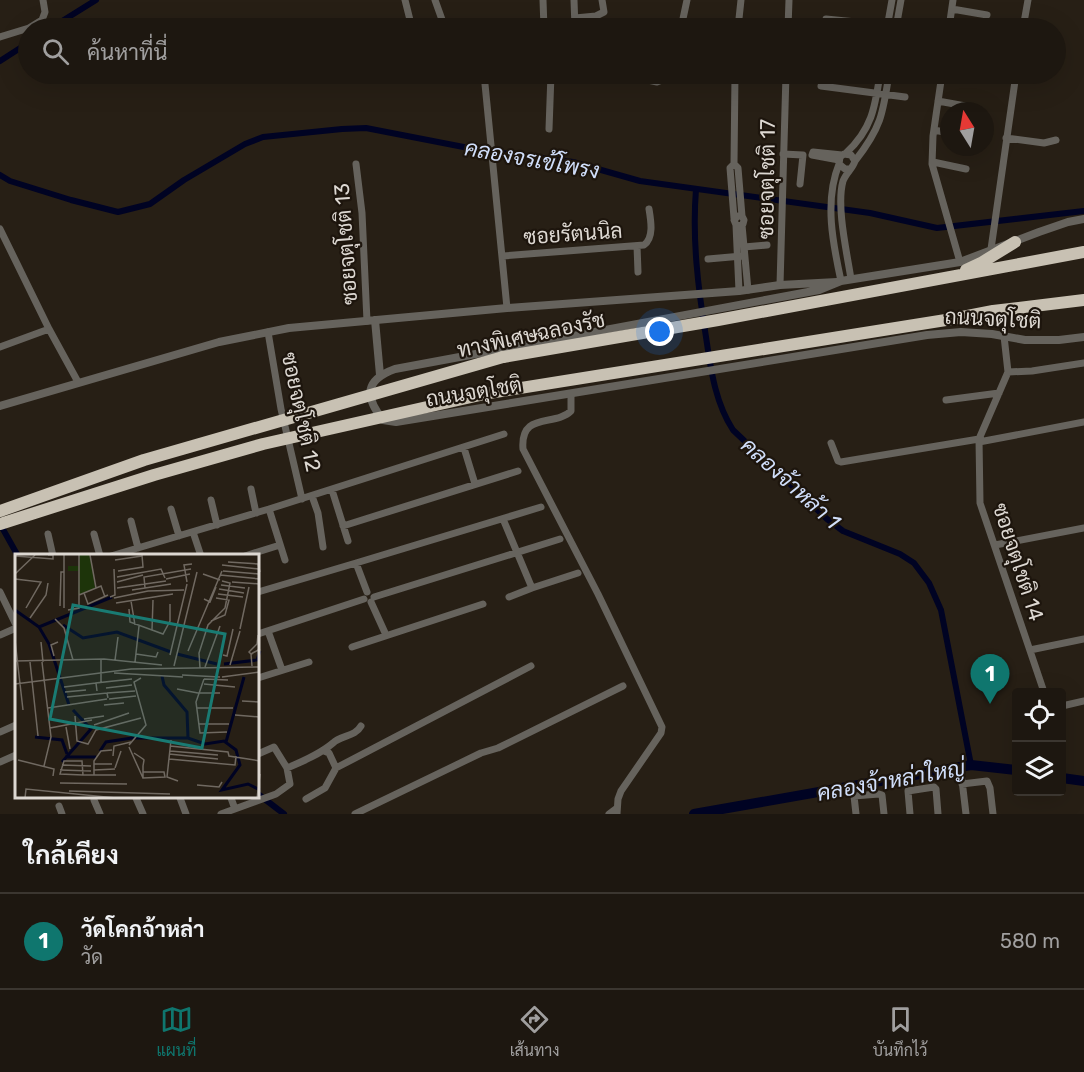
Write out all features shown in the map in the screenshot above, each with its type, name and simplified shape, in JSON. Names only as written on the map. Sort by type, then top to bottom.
[{"type":"highway","points":[[946,278],[981,263],[1015,242]]},
{"type":"highway","name":"ทางพิเศษฉลองรัช","points":[[0,511],[144,460],[484,362],[632,335],[714,314],[946,278],[1084,252]]},
{"type":"highway","points":[[0,524],[154,475],[263,444],[489,393],[993,311],[1084,300]]},
{"type":"street","points":[[43,0],[45,12],[43,18]]},
{"type":"street","points":[[405,0],[410,18]]},
{"type":"street","points":[[435,0],[441,18]]},
{"type":"street","points":[[543,0],[544,18]]},
{"type":"street","points":[[574,0],[574,18],[596,16],[604,12],[602,0]]},
{"type":"street","points":[[683,18],[687,0]]},
{"type":"street","points":[[739,18],[741,0]]},
{"type":"street","points":[[788,18],[789,0]]},
{"type":"street","points":[[892,0],[892,18]]},
{"type":"street","points":[[895,18],[901,0]]},
{"type":"street","points":[[951,18],[953,0]]},
{"type":"street","points":[[1025,18],[1028,0]]},
{"type":"street","points":[[952,9],[987,15]]},
{"type":"street","points":[[0,37],[18,31]]},
{"type":"street","points":[[485,84],[507,308]]},
{"type":"street","points":[[549,129],[551,84]]},
{"type":"street","points":[[735,84],[734,164],[738,168],[735,180],[743,291]]},
{"type":"street","name":"ซอยจตุโชติ 17","points":[[780,285],[786,84]]},
{"type":"street","points":[[839,282],[831,201],[835,174],[841,158],[859,140],[868,126],[874,110],[878,84]]},
{"type":"street","points":[[851,279],[841,202],[843,181],[879,126],[888,84]]},
{"type":"street","points":[[941,84],[934,130],[933,162],[945,214],[960,262]]},
{"type":"street","points":[[991,249],[1014,84]]},
{"type":"street","points":[[821,86],[905,96]]},
{"type":"street","points":[[938,101],[944,102]]},
{"type":"street","points":[[934,130],[940,132]]},
{"type":"street","points":[[1006,138],[1044,143],[1056,140]]},
{"type":"street","points":[[783,154],[803,155],[800,184]]},
{"type":"street","points":[[841,158],[851,155],[855,161]]},
{"type":"street","points":[[841,158],[842,168],[850,169]]},
{"type":"street","points":[[933,162],[966,169]]},
{"type":"street","name":"ซอยจตุโชติ 13","points":[[357,164],[371,321]]},
{"type":"street","name":"ซอยรัตนนิล","points":[[503,256],[644,245],[648,242],[651,230],[649,209]]},
{"type":"street","points":[[712,293],[714,314],[819,290],[851,279],[960,262],[1068,222],[1084,219]]},
{"type":"street","points":[[0,229],[78,382]]},
{"type":"street","points":[[708,259],[742,253],[767,245]]},
{"type":"street","points":[[636,246],[638,272]]},
{"type":"street","points":[[0,406],[219,342],[289,328],[507,308],[743,291],[780,285],[839,282]]},
{"type":"street","name":"ถนนจตุโชติ","points":[[690,320],[395,369],[380,375],[372,386],[370,399],[373,408],[383,420],[396,422],[927,335],[961,332],[1025,340],[1084,337]]},
{"type":"street","points":[[371,321],[380,375]]},
{"type":"street","points":[[0,347],[49,329]]},
{"type":"street","name":"ซอยจตุโชติ 12","points":[[268,332],[281,409],[302,499]]},
{"type":"street","name":"ซอยจตุโชติ 14","points":[[1004,336],[1008,372],[979,441],[980,503],[1042,688]]},
{"type":"street","points":[[1008,372],[1024,372],[1084,363]]},
{"type":"street","points":[[946,400],[999,393]]},
{"type":"street","points":[[571,394],[571,411],[563,417],[541,420],[533,424],[525,433],[523,449],[598,594],[662,727],[661,733],[621,790],[613,812]]},
{"type":"street","points":[[831,443],[838,461],[841,462],[1084,422]]},
{"type":"street","points":[[123,554],[504,434]]},
{"type":"street","points":[[464,448],[475,484]]},
{"type":"street","points":[[343,526],[518,471]]},
{"type":"street","points":[[251,489],[256,513]]},
{"type":"street","points":[[332,490],[348,541]]},
{"type":"street","points":[[312,496],[318,513],[323,547]]},
{"type":"street","points":[[211,500],[217,525]]},
{"type":"street","points":[[260,591],[541,507]]},
{"type":"street","points":[[171,509],[179,536]]},
{"type":"street","points":[[269,509],[285,560]]},
{"type":"street","points":[[503,519],[532,588]]},
{"type":"street","points":[[130,521],[138,548]]},
{"type":"street","points":[[995,546],[1084,528]]},
{"type":"street","points":[[193,532],[200,554]]},
{"type":"street","points":[[48,534],[53,554]]},
{"type":"street","points":[[94,534],[99,554]]},
{"type":"street","points":[[260,633],[369,597],[560,539]]},
{"type":"street","points":[[251,554],[280,545]]},
{"type":"street","points":[[356,563],[386,635]]},
{"type":"street","points":[[509,597],[578,573]]},
{"type":"street","points":[[0,592],[15,624]]},
{"type":"street","points":[[352,647],[483,604]]},
{"type":"street","points":[[0,635],[15,627]]},
{"type":"street","points":[[268,631],[282,670]]},
{"type":"street","points":[[1030,650],[1084,639]]},
{"type":"street","points":[[260,677],[309,662]]},
{"type":"street","points":[[306,799],[325,788],[336,768],[531,666]]},
{"type":"street","points":[[355,814],[481,753],[508,743],[623,686]]},
{"type":"street","points":[[1066,705],[1084,701]]},
{"type":"street","points":[[0,732],[15,725]]},
{"type":"street","points":[[287,768],[324,751],[332,743],[357,732],[361,726]]},
{"type":"street","points":[[221,814],[276,794],[290,784],[287,768],[274,747],[260,753]]},
{"type":"street","points":[[324,751],[329,753],[336,768]]},
{"type":"street","points":[[0,762],[15,755]]},
{"type":"street","points":[[961,772],[966,814]]},
{"type":"street","points":[[962,784],[987,781],[993,814]]},
{"type":"street","points":[[910,814],[908,791],[934,787],[938,814]]},
{"type":"street","points":[[856,814],[854,796],[879,794],[882,795],[884,814]]},
{"type":"street","points":[[136,799],[143,814]]},
{"type":"street","points":[[180,799],[186,814]]},
{"type":"street","points":[[231,799],[235,809]]},
{"type":"street","points":[[94,800],[100,814]]},
{"type":"street","points":[[59,806],[62,814]]},
{"type":"waterway","points":[[67,18],[96,0]]},
{"type":"waterway","points":[[0,61],[18,49]]},
{"type":"waterway","name":"คลองจรเข้โพรง","points":[[0,175],[10,181],[118,212],[150,204],[184,180],[245,144],[263,137],[366,128],[479,150],[573,162],[640,181],[870,213],[937,228],[1084,211]]},
{"type":"waterway","name":"คลองจ้าหล้า 1","points":[[696,189],[695,245],[700,300],[712,374],[727,419],[733,430],[827,519],[843,531],[900,554],[914,563],[929,583],[941,610],[971,765]]},
{"type":"waterway","points":[[0,524],[17,554]]},
{"type":"waterway","name":"คลองจ้าหล่าใหญ่","points":[[694,814],[971,765],[1012,770]]},
{"type":"waterway","name":"คลองจ้าหล่าใหญ่","points":[[1066,779],[1084,781]]},
{"type":"waterway","points":[[260,796],[284,814]]},
{"type":"place","name":"วัดโคกจ้าหล่า","points":[[990,704]]}]
